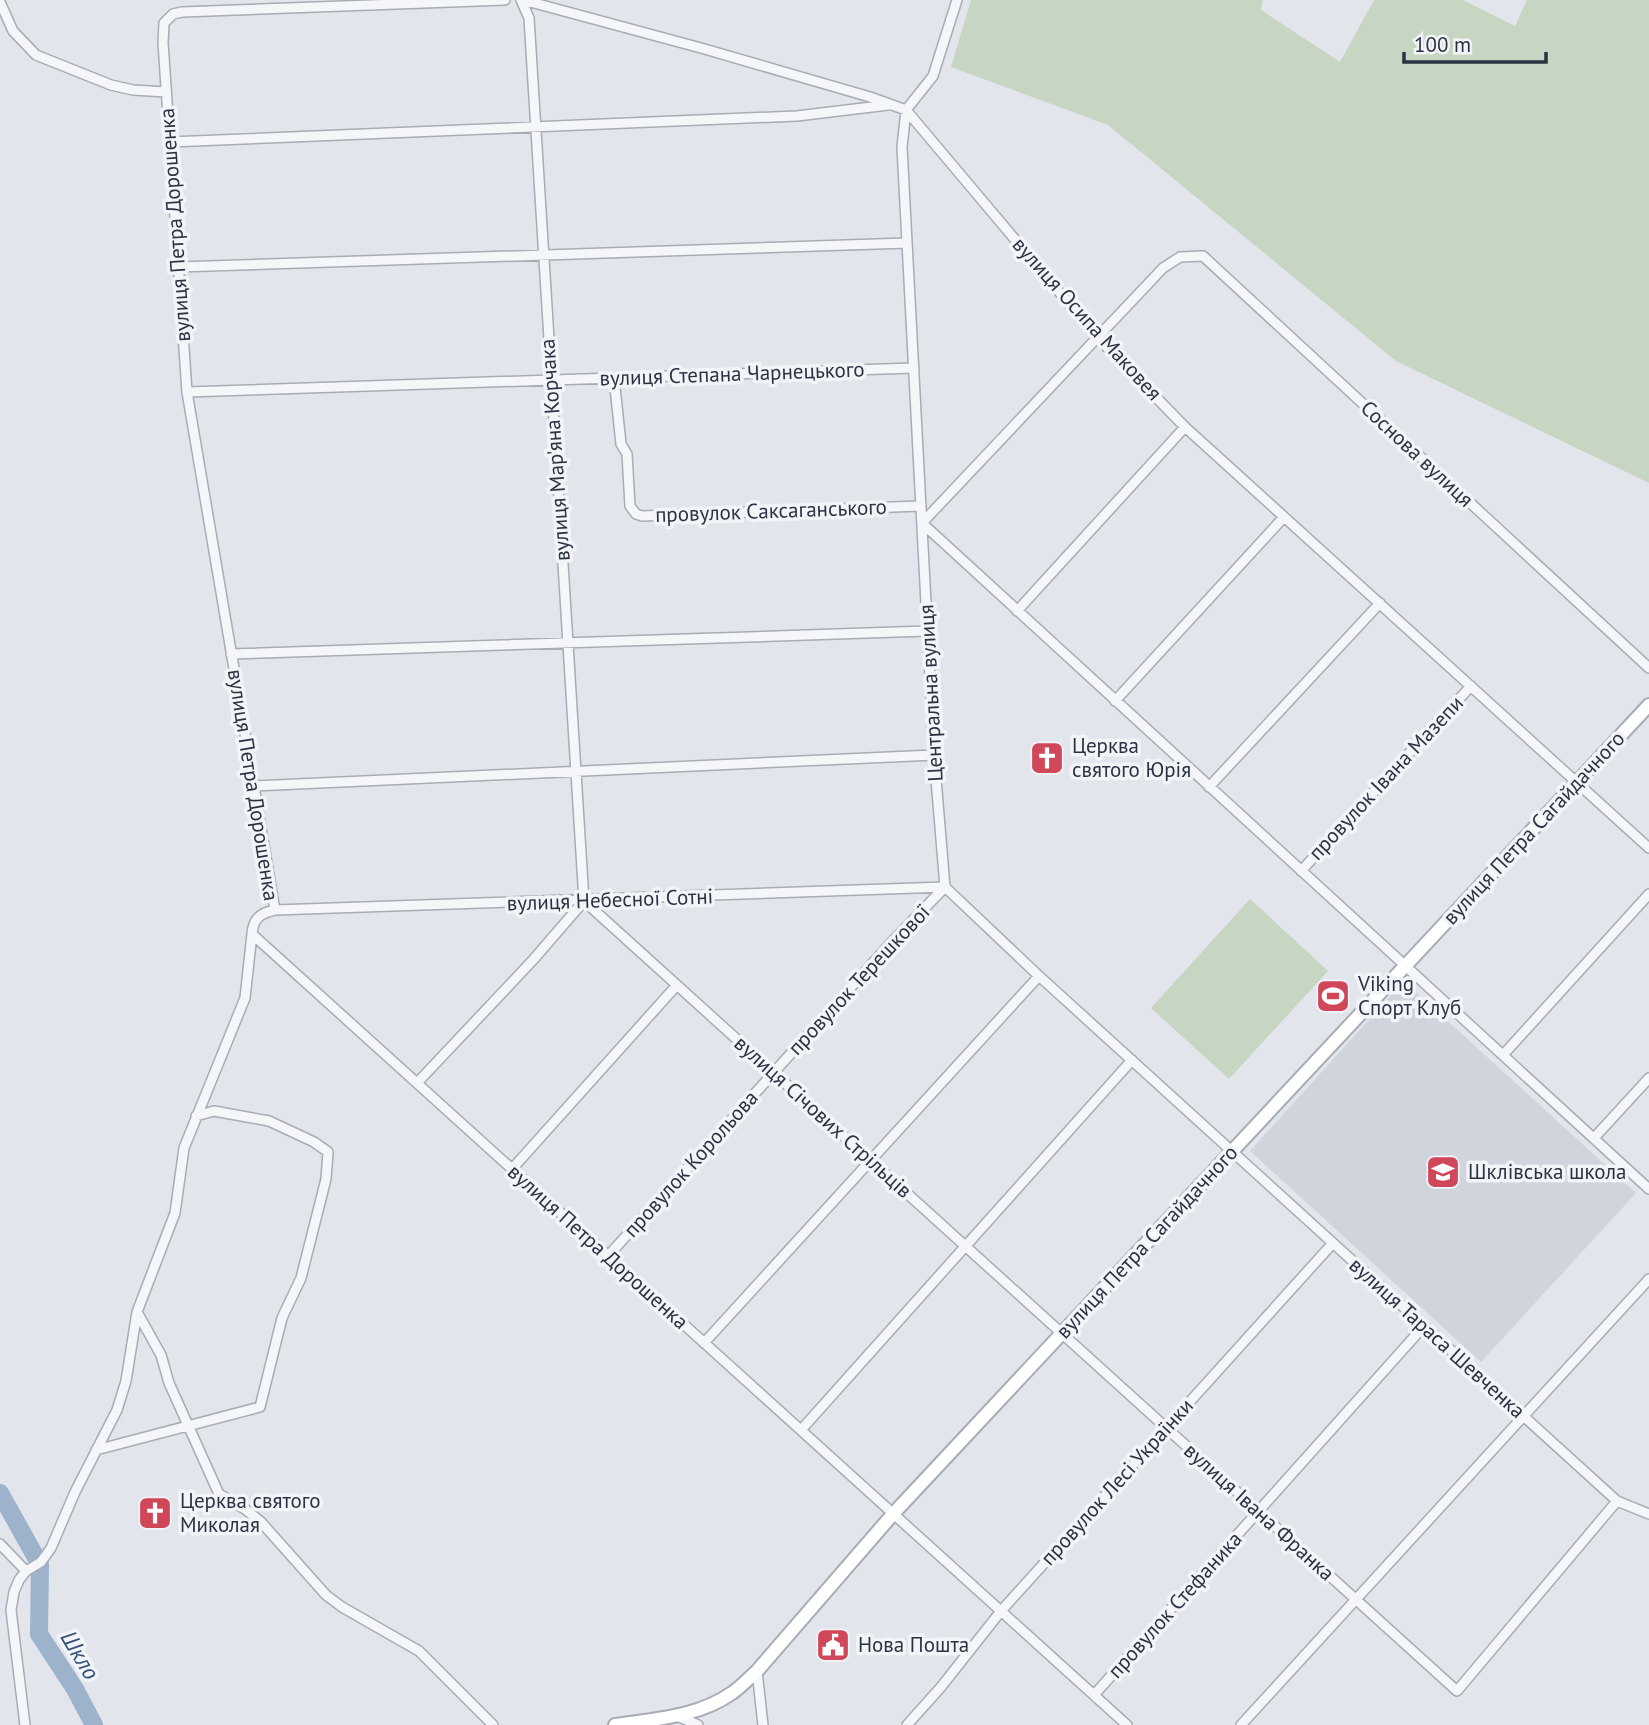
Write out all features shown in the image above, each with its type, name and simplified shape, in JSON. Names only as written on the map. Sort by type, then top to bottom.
[{"type":"street","name":"вулиця Петра Дорошенка","points":[[505,0],[182,12],[173,14],[164,23],[169,142],[187,392],[275,910],[264,912],[257,918],[252,934],[1127,1725]]},
{"type":"street","name":"вулиця Осипа Маковея","points":[[522,0],[701,48],[906,110],[1098,338],[1185,427],[1649,848]]},
{"type":"street","name":"вулиця Мар'яна Корчака","points":[[522,0],[529,18],[584,901]]},
{"type":"street","points":[[906,110],[933,76],[957,0]]},
{"type":"street","points":[[0,2],[13,31],[36,55],[111,85],[133,90],[166,92]]},
{"type":"street","points":[[169,142],[797,116],[892,104]]},
{"type":"street","name":"Центральна вулиця","points":[[906,110],[902,147],[933,755],[945,887]]},
{"type":"street","points":[[178,267],[907,243]]},
{"type":"street","name":"Соснова вулиця","points":[[1098,338],[1163,268],[1180,257],[1203,256],[1649,668]]},
{"type":"street","points":[[1098,338],[922,523],[1649,1189]]},
{"type":"street","name":"вулиця Степана Чарнецького","points":[[187,392],[914,368]]},
{"type":"street","name":"провулок Саксаганського","points":[[614,378],[621,444],[627,454],[631,506],[636,514],[921,506]]},
{"type":"street","points":[[1017,611],[1185,427]]},
{"type":"street","points":[[1115,701],[1284,517]]},
{"type":"street","points":[[1209,787],[1380,603]]},
{"type":"street","points":[[231,654],[927,631]]},
{"type":"street","name":"провулок Івана Мазепи","points":[[1301,871],[1471,686]]},
{"type":"street","name":"вулиця Петра Сагайдачного","points":[[615,1725],[675,1716],[707,1707],[733,1693],[757,1671],[893,1514],[1649,705]]},
{"type":"street","points":[[254,786],[933,755]]},
{"type":"street","points":[[945,887],[1231,1152]]},
{"type":"street","name":"вулиця Небесної Сотні","points":[[275,910],[945,887]]},
{"type":"street","name":"провулок Терешкової","points":[[774,1073],[945,887]]},
{"type":"street","points":[[1503,1055],[1649,894]]},
{"type":"street","points":[[417,1083],[533,960],[584,901]]},
{"type":"street","name":"вулиця Січових Стрільців","points":[[584,901],[1062,1333]]},
{"type":"street","points":[[25,1725],[11,1610],[14,1591],[26,1570],[41,1562],[51,1548],[117,1410],[126,1381],[137,1312],[175,1213],[184,1148],[245,998],[252,934]]},
{"type":"street","points":[[704,1343],[1039,976]]},
{"type":"street","points":[[512,1169],[677,985]]},
{"type":"street","points":[[801,1430],[1132,1060]]},
{"type":"street","name":"провулок Корольова","points":[[608,1256],[774,1073]]},
{"type":"street","points":[[1594,1138],[1649,1079]]},
{"type":"street","points":[[96,1450],[260,1407],[282,1318],[301,1278],[326,1179],[328,1152],[314,1142],[269,1121],[214,1111],[196,1116]]},
{"type":"street","name":"вулиця Тараса Шевченка","points":[[1231,1152],[1617,1501],[1649,1514]]},
{"type":"street","name":"провулок Лесі Українки","points":[[907,1725],[1001,1611],[1333,1243]]},
{"type":"street","points":[[1241,1725],[1649,1279]]},
{"type":"street","points":[[137,1312],[162,1354],[169,1383],[219,1494],[245,1508],[261,1522],[326,1595],[419,1651],[493,1725]]},
{"type":"street","name":"провулок Стефаника","points":[[1094,1695],[1424,1326]]},
{"type":"street","name":"вулиця Івана Франка","points":[[1062,1333],[1457,1691],[1617,1501]]},
{"type":"street","points":[[0,1544],[26,1570]]},
{"type":"street","points":[[757,1671],[763,1725]]},
{"type":"street","points":[[675,1716],[698,1725]]},
{"type":"shaded area","name":"Шклівська школа","points":[[1404,981],[1636,1193],[1481,1362],[1250,1151]]},
{"type":"green space","points":[[971,0],[1263,0],[1261,10],[1340,62],[1374,0],[1463,0],[1515,26],[1527,0],[1649,0],[1649,483],[1396,361],[1108,125],[951,67]]},
{"type":"green space","points":[[1250,899],[1328,971],[1229,1079],[1151,1008]]},
{"type":"waterway","name":"Шкло","points":[[0,1493],[38,1561]]},
{"type":"waterway","name":"Шкло","points":[[40,1565],[39,1634],[75,1689],[94,1725]]},
{"type":"place","name":"Церква святого Юрія","points":[[1047,758]]},
{"type":"place","name":"Viking Спорт Клуб","points":[[1333,996]]},
{"type":"place","name":"Шклівська школа","points":[[1443,1172]]},
{"type":"place","name":"Церква святого Миколая","points":[[155,1513]]},
{"type":"place","name":"Нова Пошта","points":[[833,1645]]}]
